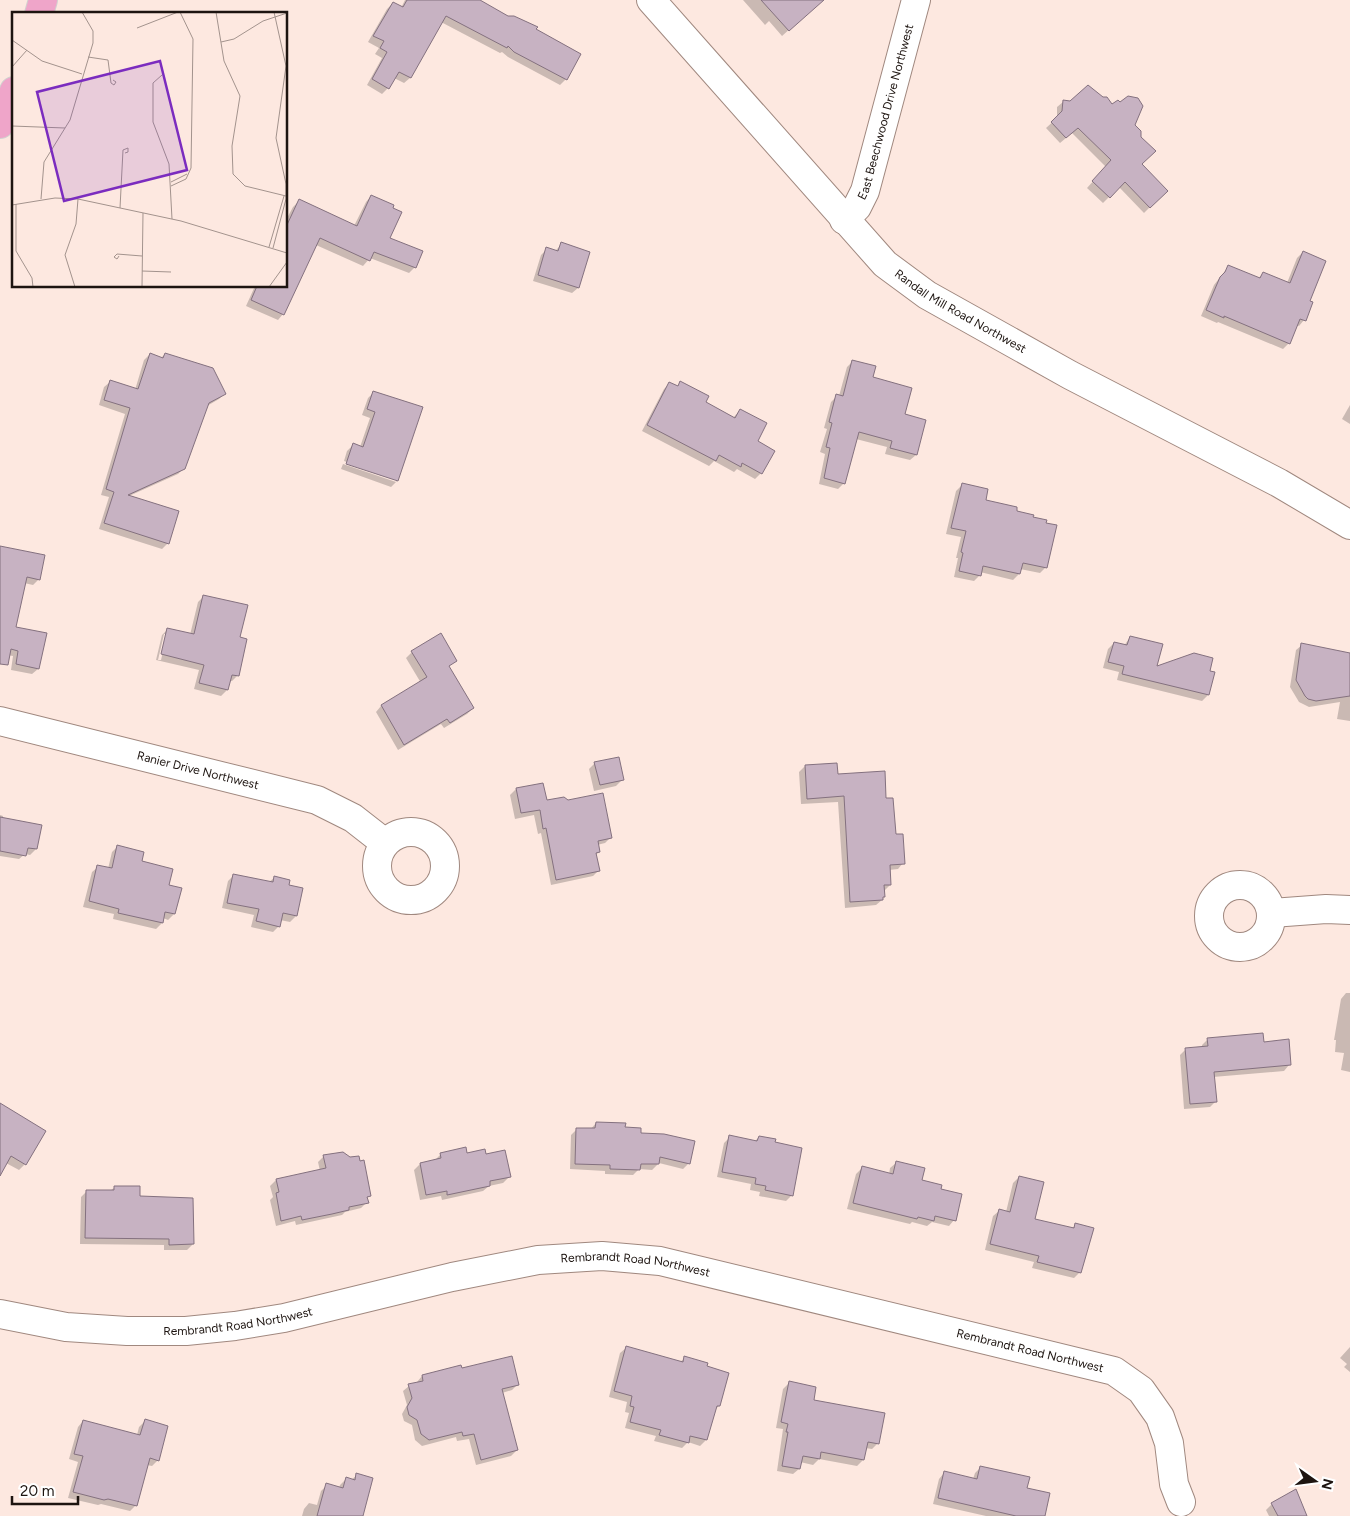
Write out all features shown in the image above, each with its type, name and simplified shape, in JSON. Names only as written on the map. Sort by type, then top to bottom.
[{"type":"main road","points":[[0,124],[12,96]]},
{"type":"street","name":"Randall Mill Road Northwest","points":[[651,0],[885,264],[927,295],[1070,375],[1279,483],[1350,525]]},
{"type":"street","name":"East Beechwood Drive Northwest","points":[[844,220],[857,207],[865,191],[916,0]]},
{"type":"street","name":"Ranier Drive Northwest","points":[[0,721],[317,800],[353,818],[385,843]]},
{"type":"street","points":[[1272,913],[1350,910]]},
{"type":"street","name":"Rembrandt Road Northwest","points":[[0,1314],[66,1327],[127,1332],[186,1331],[284,1318],[452,1277],[538,1260],[602,1256],[660,1260],[1114,1372],[1141,1390],[1160,1417],[1169,1443],[1174,1484],[1181,1502]]},
{"type":"building","points":[[407,0],[480,0],[508,16],[514,16],[538,27],[536,29],[581,54],[567,80],[514,52],[508,46],[507,48],[446,16],[411,78],[399,72],[389,89],[372,79],[387,52],[380,48],[384,41],[373,36],[393,2],[403,7]]},
{"type":"building","points":[[761,0],[824,0],[789,31]]},
{"type":"building","points":[[1088,85],[1103,97],[1107,97],[1112,104],[1118,100],[1120,102],[1128,96],[1138,98],[1143,106],[1135,125],[1141,131],[1141,137],[1156,151],[1142,164],[1168,191],[1150,208],[1125,182],[1110,198],[1092,181],[1111,160],[1078,128],[1066,138],[1051,122],[1062,111],[1063,100],[1070,101]]},
{"type":"building","points":[[371,195],[394,205],[393,208],[402,212],[390,238],[423,251],[416,268],[374,252],[370,261],[320,238],[284,315],[251,300],[256,288],[288,288],[288,223],[299,199],[357,226]]},
{"type":"building","points":[[561,242],[590,252],[579,288],[538,275],[546,247],[558,251]]},
{"type":"building","points":[[1303,251],[1326,261],[1310,301],[1313,302],[1306,321],[1300,319],[1290,344],[1206,310],[1220,277],[1228,265],[1260,278],[1263,272],[1290,283]]},
{"type":"building","points":[[150,353],[163,358],[165,353],[213,368],[226,394],[209,403],[185,469],[128,495],[179,511],[169,544],[104,523],[114,492],[106,489],[130,408],[104,400],[110,380],[138,389]]},
{"type":"building","points":[[852,360],[876,366],[873,377],[912,388],[905,414],[926,420],[917,455],[890,448],[892,441],[859,432],[845,484],[824,478],[830,448],[826,447],[832,423],[829,422],[836,394],[843,396]]},
{"type":"building","points":[[680,381],[709,396],[706,402],[735,418],[740,409],[767,423],[758,441],[775,451],[762,474],[742,463],[741,467],[719,455],[716,461],[647,425],[669,382],[678,386]]},
{"type":"building","points":[[373,391],[423,407],[398,481],[346,464],[353,443],[363,447],[375,412],[367,409]]},
{"type":"building","points":[[962,483],[988,489],[986,500],[1017,507],[1017,511],[1034,515],[1033,517],[1047,520],[1046,523],[1057,525],[1047,568],[1023,563],[1020,574],[983,566],[981,576],[959,571],[966,531],[951,528]]},
{"type":"building","points":[[0,546],[45,555],[40,580],[27,577],[16,627],[47,633],[39,669],[16,664],[18,651],[11,649],[8,665],[0,664]]},
{"type":"building","points":[[203,595],[248,605],[240,637],[247,639],[239,676],[232,675],[228,690],[199,683],[204,665],[161,654],[167,628],[194,634]]},
{"type":"building","points":[[441,633],[457,661],[449,666],[474,708],[450,723],[447,719],[404,745],[381,705],[427,677],[411,651]]},
{"type":"building","points":[[1130,636],[1163,644],[1157,666],[1194,653],[1213,658],[1210,671],[1215,672],[1209,695],[1122,674],[1124,666],[1108,662],[1114,642],[1127,645]]},
{"type":"building","points":[[1301,643],[1350,653],[1350,696],[1316,701],[1305,696],[1296,680]]},
{"type":"building","points":[[619,757],[624,780],[600,785],[594,762]]},
{"type":"building","points":[[837,763],[838,774],[885,771],[886,798],[893,798],[896,834],[903,834],[905,864],[890,865],[891,885],[884,885],[885,897],[883,897],[883,900],[850,902],[844,796],[807,799],[805,765]]},
{"type":"building","points":[[543,783],[547,800],[564,797],[568,800],[603,793],[612,838],[598,841],[600,852],[596,853],[600,871],[556,880],[546,828],[543,829],[540,810],[521,813],[516,788]]},
{"type":"building","points":[[0,817],[42,825],[37,849],[28,848],[26,856],[0,851]]},
{"type":"building","points":[[117,845],[144,852],[142,861],[173,869],[169,885],[182,888],[175,914],[165,912],[163,923],[118,913],[119,909],[89,901],[97,865],[112,868]]},
{"type":"building","points":[[233,874],[273,882],[274,876],[290,880],[289,885],[303,888],[297,916],[283,913],[280,927],[256,921],[259,909],[227,903]]},
{"type":"building","points":[[1263,1033],[1264,1042],[1289,1039],[1291,1065],[1214,1072],[1217,1102],[1190,1104],[1185,1048],[1208,1046],[1207,1038]]},
{"type":"building","points":[[0,1103],[46,1131],[26,1165],[11,1156],[0,1176]]},
{"type":"building","points":[[596,1122],[626,1123],[625,1127],[641,1128],[641,1133],[664,1134],[695,1141],[690,1164],[660,1157],[659,1164],[641,1164],[640,1170],[610,1169],[610,1165],[575,1164],[576,1128],[595,1128]]},
{"type":"building","points":[[729,1135],[757,1141],[759,1136],[776,1139],[775,1142],[802,1148],[793,1196],[765,1190],[766,1186],[755,1184],[756,1178],[722,1172]]},
{"type":"building","points":[[466,1147],[467,1153],[485,1149],[486,1154],[505,1150],[511,1177],[490,1181],[490,1186],[447,1195],[447,1191],[426,1195],[420,1163],[441,1158],[440,1153]]},
{"type":"building","points":[[343,1152],[350,1157],[359,1156],[360,1161],[364,1160],[371,1196],[367,1197],[369,1203],[349,1207],[349,1210],[332,1214],[302,1220],[301,1216],[281,1221],[276,1193],[279,1192],[276,1179],[326,1168],[323,1155]]},
{"type":"building","points":[[896,1161],[925,1168],[922,1180],[942,1185],[941,1189],[962,1194],[956,1221],[935,1216],[934,1221],[918,1217],[917,1219],[853,1203],[862,1166],[893,1174]]},
{"type":"building","points":[[1019,1176],[1044,1182],[1035,1219],[1074,1228],[1075,1223],[1094,1228],[1081,1273],[1037,1262],[1039,1256],[990,1244],[999,1209],[1010,1212]]},
{"type":"building","points":[[114,1186],[140,1186],[140,1196],[193,1198],[194,1244],[169,1245],[169,1239],[85,1238],[86,1190],[114,1190]]},
{"type":"building","points":[[626,1346],[683,1362],[684,1356],[708,1363],[707,1366],[729,1373],[720,1406],[717,1406],[707,1440],[690,1436],[689,1443],[659,1435],[661,1430],[630,1422],[634,1407],[630,1406],[632,1396],[614,1391]]},
{"type":"building","points":[[512,1356],[519,1385],[502,1389],[518,1450],[481,1460],[474,1434],[463,1436],[462,1432],[429,1440],[421,1434],[417,1420],[409,1415],[407,1407],[412,1398],[408,1384],[423,1381],[422,1375],[461,1365],[462,1368]]},
{"type":"building","points":[[789,1381],[816,1387],[814,1400],[885,1413],[879,1444],[868,1442],[864,1460],[821,1452],[820,1459],[803,1456],[800,1469],[782,1466],[788,1424],[781,1422]]},
{"type":"building","points":[[145,1419],[168,1426],[159,1461],[150,1458],[137,1506],[73,1492],[83,1456],[74,1454],[83,1420],[140,1435]]},
{"type":"building","points":[[980,1466],[1030,1477],[1027,1488],[1050,1493],[1045,1516],[1016,1516],[938,1498],[944,1471],[977,1479]]},
{"type":"building","points":[[356,1473],[373,1478],[363,1516],[317,1516],[326,1483],[343,1488],[346,1477],[355,1480]]},
{"type":"building","points":[[1296,1489],[1307,1516],[1278,1516],[1271,1503]]}]
